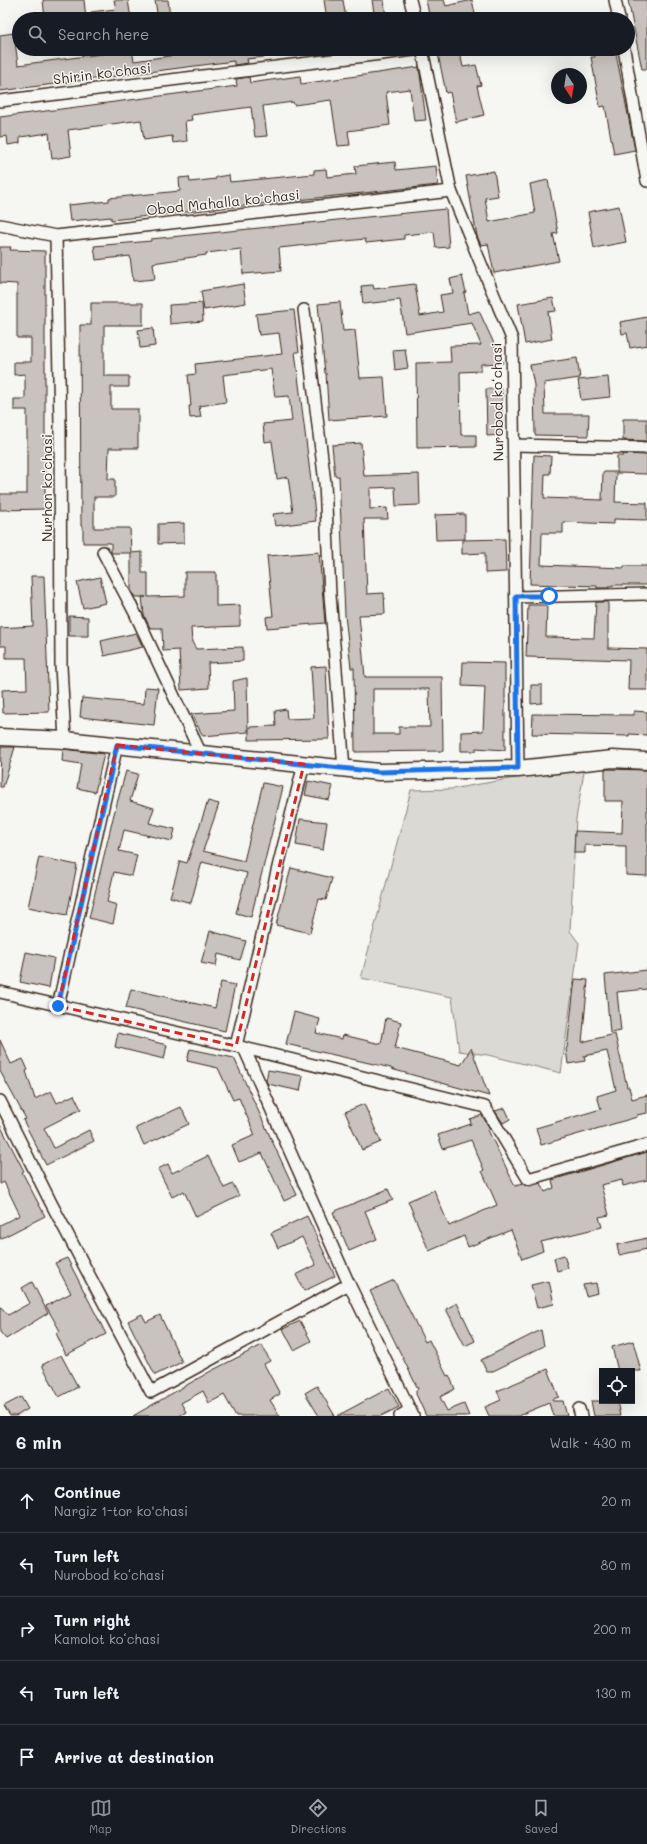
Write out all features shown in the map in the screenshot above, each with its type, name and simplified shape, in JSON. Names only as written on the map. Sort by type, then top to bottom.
[{"type":"street","points":[[410,0],[413,12]]},
{"type":"street","points":[[615,0],[618,12]]},
{"type":"street","name":"Shirin ko'chasi","points":[[0,101],[365,56]]},
{"type":"street","name":"Nurobod koʻchasi","points":[[423,56],[450,191],[512,339],[518,768]]},
{"type":"street","points":[[625,56],[647,181]]},
{"type":"street","name":"Obod Mahalla ko‘chasi","points":[[0,225],[56,236],[450,191]]},
{"type":"street","name":"Nurhon ko'chasi","points":[[56,236],[60,432],[61,666],[65,740]]},
{"type":"street","points":[[304,310],[325,483],[330,595],[344,768]]},
{"type":"street","points":[[514,445],[647,448]]},
{"type":"street","points":[[103,552],[135,613],[201,754]]},
{"type":"street","points":[[516,596],[647,594]]},
{"type":"street","points":[[0,736],[65,740],[379,772],[518,768],[612,759],[647,761]]},
{"type":"street","points":[[58,1006],[117,745]]},
{"type":"street","points":[[304,764],[279,863],[240,1047],[349,1284],[412,1413],[400,1416]]},
{"type":"street","points":[[0,992],[240,1047],[485,1107],[528,1179],[647,1145]]},
{"type":"street","points":[[0,1101],[50,1201],[152,1392],[349,1284]]},
{"type":"highlighted area","points":[[117,745],[304,764],[236,1046],[58,1006]]},
{"type":"shaded area","points":[[585,766],[576,819],[570,931],[579,943],[561,1073],[488,1055],[459,1051],[452,997],[361,978],[411,790],[451,789]]},
{"type":"building","points":[[43,0],[84,0],[85,12],[44,12]]},
{"type":"building","points":[[114,0],[128,0],[130,12],[91,12],[116,9]]},
{"type":"building","points":[[155,0],[168,0],[169,12],[157,12]]},
{"type":"building","points":[[324,0],[343,0],[345,12],[326,12]]},
{"type":"building","points":[[372,0],[384,0],[385,12],[374,12]]},
{"type":"building","points":[[426,0],[444,0],[446,6],[472,0],[475,12],[429,12]]},
{"type":"building","points":[[628,0],[647,0],[647,69],[642,69],[635,34],[635,12],[630,12]]},
{"type":"building","points":[[12,33],[12,56],[17,56],[18,65],[86,56],[133,56],[134,61],[170,56],[272,56],[247,59],[248,63],[234,65],[234,61],[0,91],[0,35]]},
{"type":"building","points":[[438,56],[461,56],[463,67],[476,65],[481,85],[477,86],[484,115],[456,122],[450,92],[446,93]]},
{"type":"building","points":[[616,56],[635,150],[614,154],[605,106],[600,107],[591,57]]},
{"type":"building","points":[[419,67],[426,120],[414,121],[410,89],[386,92],[390,125],[348,131],[350,145],[338,146],[331,100],[294,105],[293,102],[263,106],[267,136],[255,137],[251,107],[191,115],[192,120],[185,121],[187,141],[173,143],[172,136],[144,140],[141,120],[68,130],[71,156],[52,159],[49,133],[20,137],[20,143],[8,145],[7,136],[0,137],[0,117],[237,86],[236,79],[249,77],[250,83],[300,76],[301,84]]},
{"type":"building","points":[[395,162],[396,170],[436,166],[438,185],[111,220],[111,217],[70,221],[68,205],[109,201],[109,198],[180,191],[179,178],[189,177],[190,182],[216,179],[216,177],[229,175],[230,182],[314,174],[314,170],[326,169],[327,177],[356,174],[355,166]]},
{"type":"building","points":[[494,171],[498,196],[485,198],[489,222],[535,213],[530,184],[548,180],[558,233],[553,234],[559,261],[494,273],[488,244],[481,245],[477,236],[466,176]]},
{"type":"building","points":[[619,206],[626,242],[594,248],[588,212]]},
{"type":"building","points":[[446,209],[449,247],[436,248],[434,232],[404,235],[404,239],[366,243],[365,239],[279,248],[281,271],[243,274],[241,249],[206,253],[206,255],[153,263],[155,279],[133,281],[130,256],[96,260],[94,246],[151,241],[151,239]]},
{"type":"building","points":[[0,247],[11,247],[10,250],[45,251],[45,509],[0,510],[0,494],[27,494],[27,410],[14,410],[14,399],[25,399],[25,374],[14,375],[14,362],[31,362],[31,338],[17,338],[17,284],[0,283]]},
{"type":"building","points":[[462,276],[466,292],[464,293],[468,314],[479,311],[503,363],[481,364],[481,371],[460,372],[461,435],[476,435],[476,447],[417,448],[416,363],[451,362],[450,346],[481,345],[472,323],[405,333],[400,300],[363,304],[361,286],[373,285],[374,289],[415,284],[420,316],[443,312],[440,295],[453,293],[450,279]]},
{"type":"building","points":[[243,284],[246,303],[204,310],[201,291]]},
{"type":"building","points":[[553,298],[556,311],[548,312],[552,339],[525,344],[518,304]]},
{"type":"building","points":[[340,302],[343,331],[355,330],[360,378],[384,377],[387,416],[329,420],[326,373],[318,304]]},
{"type":"building","points":[[91,303],[143,303],[143,325],[104,325],[104,376],[129,376],[129,387],[111,387],[111,409],[138,409],[138,448],[109,448],[108,479],[115,479],[115,497],[94,497],[94,528],[130,528],[131,553],[111,553],[111,543],[83,543],[83,526],[81,526],[80,325],[91,325]]},
{"type":"building","points":[[202,303],[203,321],[170,324],[169,305]]},
{"type":"building","points":[[294,310],[299,352],[295,352],[316,521],[275,526],[273,514],[293,512],[288,477],[277,479],[272,441],[265,442],[263,424],[292,421],[289,396],[275,397],[271,369],[223,375],[226,402],[199,406],[201,417],[190,418],[189,406],[191,406],[188,375],[196,374],[195,364],[282,354],[279,333],[259,335],[256,314]]},
{"type":"building","points":[[647,317],[647,345],[630,348],[627,333],[622,334],[620,322]]},
{"type":"building","points":[[153,328],[155,346],[140,348],[138,330]]},
{"type":"building","points":[[405,349],[408,368],[395,370],[393,350]]},
{"type":"building","points":[[577,358],[580,378],[544,383],[545,414],[589,414],[588,436],[535,435],[534,385],[530,365]]},
{"type":"building","points":[[608,377],[610,397],[581,400],[578,380]]},
{"type":"building","points":[[486,389],[502,389],[502,435],[487,436]]},
{"type":"building","points":[[623,419],[647,419],[647,441],[623,440]]},
{"type":"building","points":[[361,443],[364,476],[419,474],[420,505],[396,506],[395,487],[370,488],[370,509],[387,508],[388,519],[364,519],[367,594],[384,593],[385,614],[359,615],[365,677],[442,677],[443,751],[355,752],[354,668],[351,668],[345,615],[339,476],[335,476],[332,445]],"holes":[[[373,689],[429,689],[430,727],[399,727],[399,734],[373,734]]]},
{"type":"building","points":[[623,454],[647,455],[647,474],[617,473],[617,456],[623,456]]},
{"type":"building","points":[[534,455],[551,456],[550,474],[545,474],[544,498],[602,500],[603,472],[616,472],[615,502],[647,503],[647,520],[614,519],[614,524],[563,522],[563,533],[542,533],[541,565],[624,568],[624,566],[647,566],[647,585],[614,585],[609,586],[609,588],[597,588],[597,586],[530,584]]},
{"type":"building","points":[[465,514],[465,539],[436,540],[435,515]]},
{"type":"building","points":[[184,523],[184,543],[158,544],[158,524]]},
{"type":"building","points":[[505,539],[506,572],[485,573],[485,553],[462,554],[462,540]]},
{"type":"building","points":[[142,552],[142,573],[148,573],[148,597],[185,596],[185,572],[216,572],[216,606],[240,605],[240,626],[191,628],[192,642],[196,649],[243,647],[243,661],[208,663],[209,688],[181,690],[179,650],[163,651],[162,628],[150,628],[144,615],[142,597],[135,597],[131,590],[131,553]]},
{"type":"building","points":[[319,552],[325,623],[267,628],[266,617],[273,616],[267,556]]},
{"type":"building","points":[[31,576],[44,576],[49,712],[3,713],[2,690],[27,689],[26,658],[6,658],[6,646],[0,646],[0,628],[33,626]]},
{"type":"building","points":[[100,577],[106,603],[83,608],[77,582]]},
{"type":"building","points":[[596,602],[608,602],[608,648],[647,649],[647,690],[628,690],[629,660],[526,657],[528,605],[547,605],[546,637],[594,638]]},
{"type":"building","points":[[69,616],[88,617],[88,636],[69,636]]},
{"type":"building","points":[[136,633],[143,647],[104,656],[101,641]]},
{"type":"building","points":[[463,662],[505,663],[505,750],[476,748],[476,751],[461,751],[461,732],[483,731],[485,687],[462,686]]},
{"type":"building","points":[[326,666],[329,739],[249,740],[249,727],[276,726],[275,711],[286,709],[287,719],[314,718],[311,667]]},
{"type":"building","points":[[247,678],[248,732],[203,736],[191,714],[234,711],[233,681]]},
{"type":"building","points":[[531,685],[542,685],[542,703],[531,704]]},
{"type":"building","points":[[145,687],[158,688],[154,725],[80,717],[82,698],[144,704]]},
{"type":"building","points":[[634,711],[647,712],[647,735],[532,734],[533,714],[634,715]]},
{"type":"building","points":[[1,747],[15,747],[3,787],[0,787]]},
{"type":"building","points":[[63,749],[104,754],[95,792],[77,788],[81,764],[62,761]]},
{"type":"building","points":[[605,769],[647,770],[647,876],[626,875],[626,846],[585,845],[585,853],[574,853],[575,831],[622,833],[623,801],[605,801]]},
{"type":"building","points":[[126,771],[138,774],[130,801],[154,808],[149,823],[175,829],[172,841],[124,830],[119,851],[137,855],[132,876],[114,872],[107,902],[117,905],[113,924],[89,918]]},
{"type":"building","points":[[308,781],[333,786],[329,800],[305,795]]},
{"type":"building","points":[[263,783],[283,787],[251,917],[236,913],[247,873],[202,862],[191,903],[170,897],[180,861],[187,863],[208,801],[219,804],[203,851],[244,861]]},
{"type":"building","points":[[300,819],[327,822],[323,850],[296,845]]},
{"type":"building","points":[[39,857],[77,865],[67,915],[28,907]]},
{"type":"building","points":[[291,868],[332,878],[326,900],[319,899],[310,933],[276,925]]},
{"type":"building","points":[[210,931],[246,941],[240,960],[218,954],[216,966],[201,963]]},
{"type":"building","points":[[26,952],[54,958],[49,988],[20,982]]},
{"type":"building","points":[[647,970],[647,989],[617,992],[621,1031],[610,1033],[605,975]]},
{"type":"building","points":[[575,979],[588,980],[582,1042],[615,1034],[627,1087],[629,1087],[632,1099],[647,1095],[647,1113],[541,1145],[536,1128],[601,1109],[597,1096],[616,1090],[607,1051],[584,1056],[585,1061],[568,1064],[566,1049]]},
{"type":"building","points":[[221,982],[235,985],[225,1031],[126,1008],[131,989],[215,1008]]},
{"type":"building","points":[[294,1012],[320,1019],[316,1033],[342,1039],[343,1035],[381,1044],[386,1018],[401,1022],[395,1048],[461,1065],[471,1048],[489,1096],[391,1068],[286,1044]]},
{"type":"building","points":[[118,1033],[167,1045],[164,1059],[115,1047]]},
{"type":"building","points":[[0,1040],[11,1064],[23,1059],[28,1070],[26,1071],[35,1099],[51,1091],[57,1103],[74,1095],[81,1109],[44,1128],[54,1148],[89,1130],[94,1141],[46,1165],[23,1120],[26,1119],[0,1071]]},
{"type":"building","points":[[190,1049],[234,1058],[297,1195],[284,1201],[262,1153],[239,1162],[232,1145],[255,1135],[239,1098],[233,1100],[218,1068],[187,1061]]},
{"type":"building","points":[[268,1070],[303,1076],[300,1091],[268,1084],[266,1081]]},
{"type":"building","points":[[364,1104],[381,1142],[362,1150],[345,1112]]},
{"type":"building","points":[[181,1107],[189,1124],[144,1145],[136,1128]]},
{"type":"building","points":[[505,1108],[510,1119],[503,1123],[495,1111]]},
{"type":"building","points":[[482,1115],[490,1129],[488,1130],[515,1186],[523,1184],[530,1186],[541,1183],[545,1192],[554,1188],[552,1180],[647,1152],[647,1180],[623,1186],[622,1180],[601,1185],[609,1215],[599,1217],[602,1227],[541,1242],[543,1251],[522,1259],[511,1230],[468,1247],[464,1236],[429,1251],[408,1201],[434,1190],[449,1226],[497,1205],[482,1171],[484,1170],[471,1140],[443,1149],[438,1135],[471,1124],[470,1119]]},
{"type":"building","points":[[0,1125],[45,1216],[0,1239],[0,1225],[20,1215],[4,1182],[0,1184]]},
{"type":"building","points":[[208,1156],[224,1188],[233,1184],[239,1196],[196,1217],[184,1191],[172,1197],[158,1169],[168,1164],[172,1173]]},
{"type":"building","points":[[388,1189],[393,1200],[365,1211],[377,1239],[349,1251],[333,1212]]},
{"type":"building","points":[[307,1216],[335,1276],[304,1291],[296,1275],[316,1265],[302,1237],[278,1248],[271,1233]]},
{"type":"building","points":[[647,1238],[647,1249],[619,1255],[617,1245]]},
{"type":"building","points":[[564,1255],[568,1268],[557,1271],[554,1258]]},
{"type":"building","points":[[67,1258],[106,1334],[66,1355],[56,1333],[60,1331],[46,1306],[71,1293],[55,1263]]},
{"type":"building","points":[[394,1280],[425,1342],[429,1340],[447,1376],[449,1375],[455,1389],[440,1397],[447,1411],[464,1404],[469,1416],[426,1416],[416,1394],[416,1390],[418,1389],[370,1291]]},
{"type":"building","points":[[549,1281],[554,1304],[537,1308],[531,1285]]},
{"type":"building","points":[[32,1282],[48,1313],[6,1339],[0,1332],[0,1306],[8,1315],[30,1303],[22,1288]]},
{"type":"building","points":[[596,1283],[598,1293],[586,1296],[583,1285]]},
{"type":"building","points":[[457,1303],[475,1341],[465,1346],[446,1309]]},
{"type":"building","points":[[142,1314],[146,1322],[160,1315],[182,1362],[155,1375],[128,1321]]},
{"type":"building","points":[[300,1321],[311,1341],[294,1350],[283,1329]]},
{"type":"building","points":[[541,1330],[544,1346],[491,1372],[487,1372],[481,1360]]},
{"type":"building","points":[[633,1341],[641,1371],[635,1371],[635,1368],[617,1368],[612,1347]]},
{"type":"building","points":[[262,1345],[270,1361],[264,1364],[280,1394],[270,1400],[280,1416],[236,1416],[224,1395],[209,1403],[203,1391],[181,1403],[186,1412],[179,1416],[133,1416],[211,1371]]},
{"type":"building","points":[[61,1355],[78,1387],[59,1397],[42,1365]]},
{"type":"building","points":[[548,1369],[559,1397],[552,1399],[553,1401],[563,1401],[567,1416],[553,1416],[549,1403],[518,1416],[489,1416],[485,1407],[501,1400],[497,1391]]},
{"type":"building","points":[[317,1386],[335,1416],[319,1416],[305,1393]]},
{"type":"building","points":[[389,1388],[399,1407],[381,1416],[337,1416]]},
{"type":"building","points":[[21,1397],[28,1409],[16,1416],[10,1416],[4,1406]]},
{"type":"building","points":[[591,1401],[599,1401],[599,1404],[618,1404],[620,1416],[594,1416]]},
{"type":"route","points":[[58,1006],[117,745],[379,772],[518,768],[516,596],[549,596]]}]
